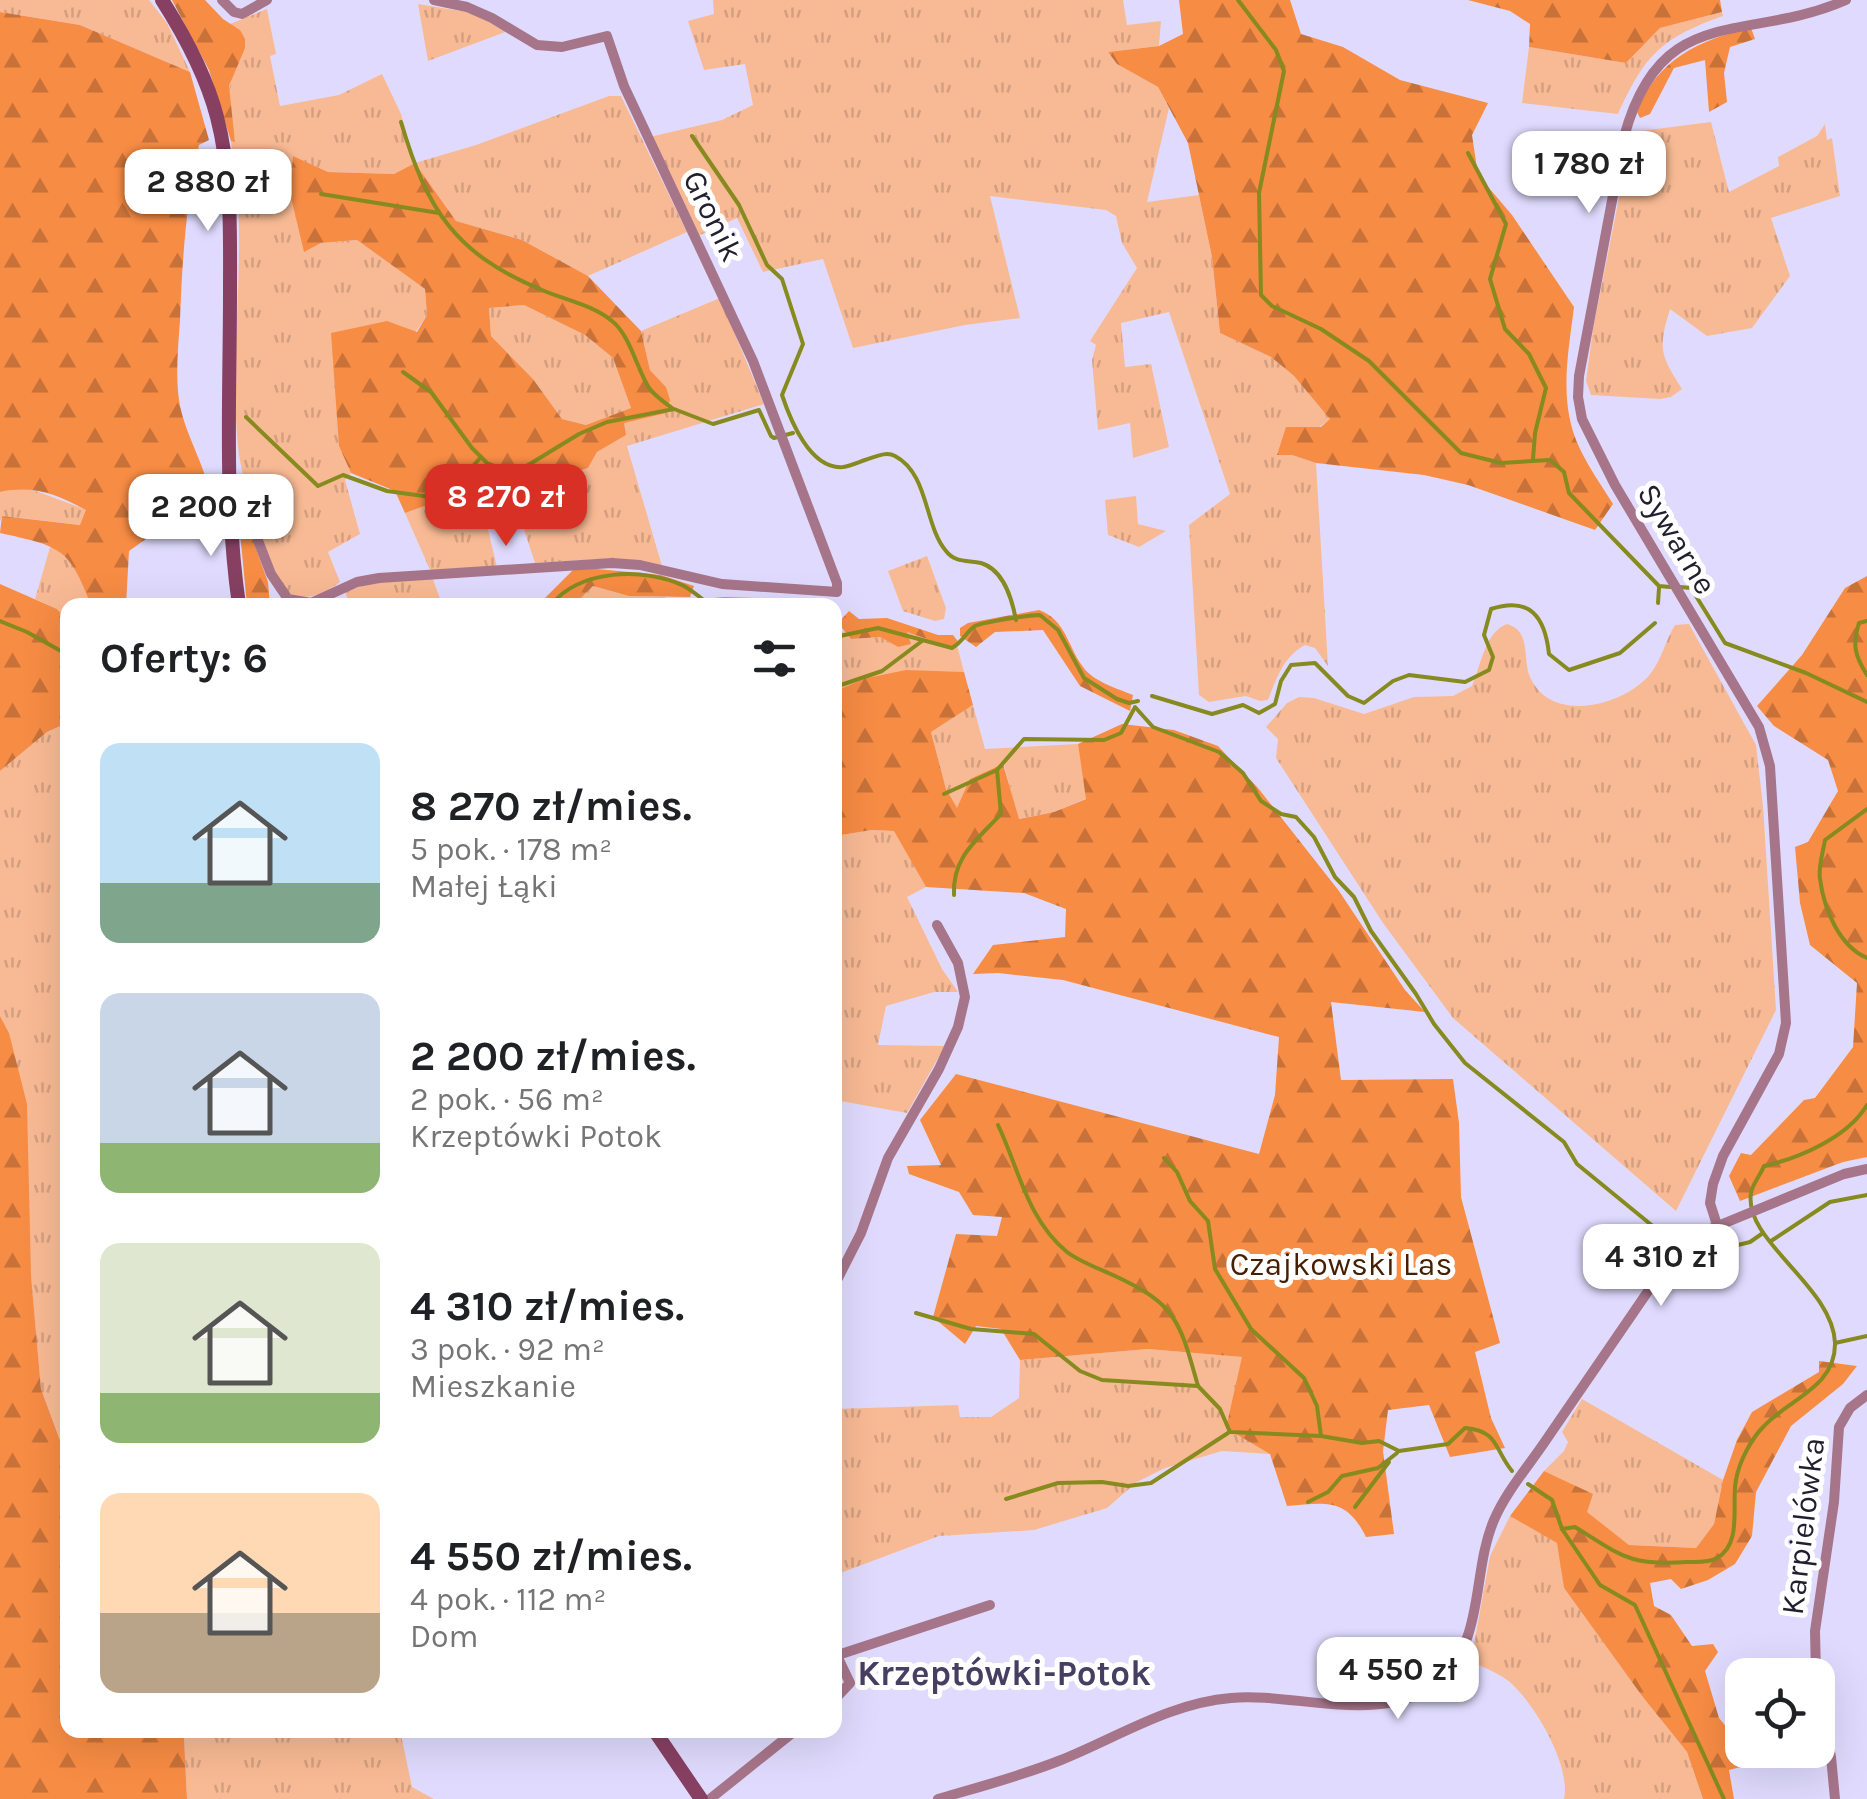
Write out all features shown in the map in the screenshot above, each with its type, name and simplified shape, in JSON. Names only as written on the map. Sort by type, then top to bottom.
[{"type":"main road","points":[[162,0],[185,38],[208,91],[226,167],[230,224],[231,544],[238,598]]},
{"type":"main road","points":[[659,1738],[701,1799]]},
{"type":"street","points":[[222,0],[242,14],[267,0]]},
{"type":"street","name":"Gronik","points":[[322,598],[358,582],[379,578],[577,563],[640,565],[722,584],[838,592],[754,361],[644,130],[607,36],[562,47],[537,45],[467,7],[434,0]]},
{"type":"street","name":"Sywarne","points":[[1717,1225],[1710,1204],[1713,1184],[1723,1156],[1779,1054],[1786,1023],[1770,766],[1759,727],[1614,485],[1582,419],[1579,376],[1628,122],[1647,79],[1684,43],[1723,26],[1812,12],[1846,0]]},
{"type":"street","name":"Gronik","points":[[230,494],[243,502],[271,574],[288,598]]},
{"type":"street","points":[[842,1270],[861,1233],[888,1158],[940,1069],[958,1027],[965,997],[958,964],[937,925]]},
{"type":"street","points":[[938,1799],[1045,1766],[1198,1702],[1245,1697],[1372,1705],[1405,1699],[1432,1686],[1454,1665],[1466,1646],[1482,1558],[1501,1506],[1664,1268],[1690,1240],[1717,1225],[1844,1174],[1867,1169]]},
{"type":"street","name":"Karpielówka","points":[[1816,1658],[1815,1632],[1834,1502],[1839,1427],[1850,1408],[1867,1395]]},
{"type":"street","points":[[842,1653],[990,1604]]},
{"type":"street","points":[[842,1666],[850,1683],[842,1691]]},
{"type":"street","points":[[710,1799],[786,1738]]},
{"type":"street","points":[[1833,1768],[1835,1799]]},
{"type":"green space","points":[[0,0],[149,0],[167,23],[190,72],[80,25],[0,12]]},
{"type":"green space","points":[[172,0],[205,0],[245,39],[229,86],[235,142],[231,141],[209,70]]},
{"type":"green space","points":[[713,0],[1123,0],[1127,25],[1161,21],[1159,46],[1108,52],[1117,64],[1158,87],[1169,108],[1147,202],[1199,195],[1212,257],[1220,333],[1271,357],[1294,376],[1331,419],[1278,455],[1316,463],[1328,666],[1315,648],[1305,645],[1286,662],[1268,700],[1246,696],[1209,702],[1199,695],[1189,525],[1230,494],[1169,312],[1121,323],[1125,367],[1151,364],[1169,447],[1133,458],[1130,423],[1098,430],[1092,360],[1096,345],[1090,341],[1137,268],[1122,243],[1116,216],[1106,210],[990,196],[1020,318],[853,348],[823,259],[763,272],[737,218],[698,236],[650,137],[722,120],[753,105],[745,64],[704,70],[688,21],[714,14]]},
{"type":"green space","points":[[1179,0],[1290,0],[1301,34],[1343,47],[1400,80],[1488,103],[1472,135],[1478,175],[1512,215],[1574,307],[1566,379],[1569,415],[1580,449],[1613,504],[1595,530],[1468,485],[1424,475],[1277,455],[1286,427],[1321,427],[1330,419],[1294,376],[1271,357],[1220,333],[1212,257],[1188,143],[1158,87],[1117,64],[1108,52],[1159,46],[1183,34]]},
{"type":"green space","points":[[1468,0],[1720,0],[1722,12],[1660,28],[1626,63],[1529,47],[1530,24],[1510,11]]},
{"type":"green space","points":[[418,4],[473,13],[508,31],[428,61]]},
{"type":"green space","points":[[267,9],[276,54],[270,56],[280,106],[339,95],[382,74],[401,114],[415,163],[394,174],[328,172],[294,157],[305,251],[321,243],[357,240],[425,289],[427,315],[339,446],[351,473],[345,480],[360,534],[328,552],[340,582],[306,597],[285,590],[270,563],[244,477],[236,419],[239,221],[229,98],[242,46],[240,30],[230,24]]},
{"type":"green space","points":[[0,12],[80,25],[190,72],[209,140],[199,145],[188,211],[178,396],[211,500],[129,551],[126,598],[88,598],[76,571],[59,552],[36,541],[0,533],[2,516],[80,525],[86,510],[44,492],[0,492]]},
{"type":"green space","points":[[1722,12],[1723,16],[1684,32],[1657,51],[1637,77],[1618,114],[1522,103],[1529,47],[1626,63],[1660,28]]},
{"type":"green space","points":[[1751,28],[1755,39],[1730,47],[1724,73],[1727,102],[1709,112],[1705,60],[1674,68],[1650,114],[1640,118],[1637,112],[1645,94],[1668,65],[1714,38]]},
{"type":"green space","points":[[609,96],[621,96],[687,232],[588,276],[522,240],[456,221],[415,163]]},
{"type":"green space","points":[[1711,122],[1729,192],[1779,166],[1778,157],[1817,136],[1825,124],[1827,140],[1832,138],[1840,196],[1771,218],[1790,276],[1752,328],[1707,336],[1670,309],[1663,351],[1682,389],[1660,399],[1591,395],[1586,381],[1593,329],[1632,132]]},
{"type":"green space","points":[[293,156],[328,172],[394,174],[415,163],[456,221],[522,240],[588,276],[641,331],[650,370],[666,387],[670,400],[666,413],[624,423],[626,435],[597,452],[588,468],[572,473],[565,497],[558,504],[482,505],[464,492],[405,513],[395,491],[351,473],[339,446],[331,333],[387,321],[417,332],[427,315],[425,289],[357,240],[321,243],[304,252],[290,193]],"holes":[[[524,305],[585,335],[613,358],[631,408],[586,425],[562,419],[533,379],[491,336],[489,308]]]},
{"type":"green space","points":[[720,298],[764,404],[627,446],[662,566],[600,559],[535,563],[515,502],[558,504],[565,497],[572,473],[588,468],[597,452],[625,435],[624,423],[666,387],[650,370],[641,331]]},
{"type":"green space","points":[[524,305],[585,335],[613,358],[631,408],[586,425],[562,419],[533,379],[491,336],[489,308]]},
{"type":"green space","points":[[25,487],[87,510],[81,525],[3,516],[0,521],[0,492]]},
{"type":"green space","points":[[464,492],[482,505],[497,567],[431,572],[405,513]]},
{"type":"green space","points":[[1136,496],[1138,524],[1166,531],[1139,547],[1108,535],[1105,500]]},
{"type":"green space","points":[[238,512],[244,515],[268,582],[269,598],[246,598]]},
{"type":"green space","points":[[51,544],[78,570],[88,598],[60,598],[60,613],[35,599]]},
{"type":"green space","points":[[927,556],[946,608],[944,619],[935,621],[903,611],[888,571]]},
{"type":"green space","points":[[576,567],[661,575],[694,586],[690,597],[629,596],[593,586],[581,598],[545,598]]},
{"type":"green space","points":[[1867,576],[1867,1157],[1843,1162],[1740,1201],[1729,1176],[1741,1153],[1751,1155],[1804,1100],[1815,1098],[1853,1047],[1857,983],[1810,945],[1800,903],[1795,847],[1808,842],[1838,791],[1828,760],[1774,726],[1757,706],[1802,655],[1845,588]]},
{"type":"green space","points":[[433,579],[440,598],[347,598],[345,592],[373,582]]},
{"type":"green space","points":[[0,584],[60,613],[60,726],[47,732],[0,771]]},
{"type":"green space","points":[[593,586],[629,596],[665,598],[581,598]]},
{"type":"green space","points":[[1039,610],[1061,627],[1093,677],[1133,695],[1130,711],[1080,686],[1043,630],[995,632],[976,647],[960,636],[960,628],[968,623]]},
{"type":"green space","points":[[849,611],[859,619],[887,618],[938,635],[953,635],[960,644],[950,647],[907,632],[911,644],[898,647],[880,637],[851,639],[842,628],[842,619]]},
{"type":"green space","points":[[1507,624],[1523,639],[1530,677],[1540,692],[1571,706],[1607,701],[1639,685],[1655,668],[1675,625],[1689,624],[1756,745],[1776,1010],[1676,1211],[1453,1018],[1383,923],[1276,758],[1278,739],[1266,727],[1287,703],[1299,697],[1364,714],[1414,697],[1453,696],[1472,686],[1489,642]]},
{"type":"green space","points":[[906,631],[950,647],[957,645],[964,672],[898,674],[842,689],[842,632],[851,639],[880,637],[898,647]]},
{"type":"green space","name":"Czajkowski Las","points":[[906,670],[964,672],[973,705],[931,732],[946,789],[957,808],[970,779],[1003,764],[1019,819],[1054,812],[1086,799],[1078,744],[1122,724],[1174,730],[1218,746],[1258,788],[1339,891],[1405,990],[1425,1012],[1331,1002],[1341,1080],[1453,1079],[1459,1123],[1461,1197],[1500,1343],[1475,1352],[1491,1418],[1505,1448],[1450,1457],[1429,1405],[1388,1410],[1383,1451],[1394,1534],[1366,1537],[1351,1515],[1334,1505],[1287,1506],[1270,1454],[1226,1428],[1242,1357],[1148,1349],[1020,1360],[1001,1329],[976,1326],[965,1344],[933,1317],[956,1234],[997,1236],[1002,1217],[973,1215],[959,1192],[909,1174],[907,1166],[941,1165],[920,1120],[956,1074],[1259,1154],[1275,1095],[1279,1037],[1063,980],[973,974],[993,945],[1065,937],[1066,909],[1024,893],[926,887],[894,831],[842,835],[842,688]]},
{"type":"green space","points":[[973,705],[985,749],[1078,744],[1087,798],[1054,812],[1018,819],[1004,765],[957,810],[946,789],[931,732]]},
{"type":"green space","points":[[60,726],[60,1439],[41,1389],[9,1033],[0,1016],[0,771],[47,732]]},
{"type":"green space","points":[[895,831],[926,887],[907,897],[942,969],[958,992],[934,992],[886,1006],[878,1045],[945,1046],[907,1113],[842,1101],[842,835]]},
{"type":"green space","points":[[0,1016],[9,1033],[27,1104],[31,1276],[41,1389],[60,1440],[60,1738],[184,1738],[187,1799],[0,1799]]},
{"type":"green space","points":[[1148,1349],[1242,1357],[1270,1454],[1222,1451],[1165,1468],[1137,1482],[1107,1508],[1034,1530],[939,1536],[842,1572],[842,1409],[958,1405],[960,1417],[991,1417],[1019,1398],[1020,1360]]},
{"type":"green space","points":[[1819,1361],[1857,1366],[1843,1384],[1791,1426],[1756,1492],[1752,1536],[1735,1564],[1708,1580],[1681,1589],[1671,1579],[1650,1583],[1654,1606],[1671,1615],[1692,1646],[1713,1644],[1718,1652],[1705,1671],[1719,1718],[1725,1725],[1725,1768],[1737,1768],[1729,1770],[1734,1799],[1703,1799],[1687,1752],[1564,1588],[1557,1543],[1510,1516],[1544,1471],[1593,1494],[1587,1512],[1629,1545],[1696,1548],[1714,1524],[1723,1480],[1752,1412],[1819,1372]]},
{"type":"green space","points":[[1582,1399],[1723,1480],[1714,1524],[1696,1548],[1629,1545],[1586,1512],[1592,1494],[1544,1471],[1564,1451],[1568,1442],[1562,1432]]},
{"type":"green space","points":[[1510,1516],[1558,1543],[1564,1588],[1687,1752],[1703,1799],[1564,1799],[1557,1754],[1532,1708],[1509,1681],[1471,1661],[1490,1556]]},
{"type":"green space","points":[[184,1738],[402,1738],[412,1787],[434,1799],[187,1799]]},
{"type":"waterway","points":[[1238,0],[1276,50],[1284,71],[1259,193],[1261,295],[1272,306],[1321,329],[1369,361],[1461,453],[1501,463],[1550,460],[1564,472],[1569,493],[1659,586],[1670,587]]},
{"type":"waterway","points":[[401,122],[434,204],[466,244],[512,276],[612,321],[624,335],[649,388],[672,408]]},
{"type":"waterway","points":[[692,136],[739,205],[767,265],[782,279],[803,344],[782,395],[803,441],[831,466],[846,466],[888,454],[906,464],[920,487],[946,551],[996,572],[1009,595],[1016,620]]},
{"type":"waterway","points":[[1468,153],[1506,224],[1490,279],[1505,329],[1529,354],[1546,388],[1533,459]]},
{"type":"waterway","points":[[321,194],[439,213]]},
{"type":"waterway","points":[[403,372],[431,392],[487,463],[505,470],[520,470],[579,434],[607,422],[674,409],[713,424],[759,410],[771,436],[793,433]]},
{"type":"waterway","points":[[246,417],[318,486],[343,475],[387,491],[438,498],[481,457]]},
{"type":"waterway","points":[[558,598],[595,578],[632,574],[668,580],[700,598]]},
{"type":"waterway","points":[[1680,587],[1691,588],[1725,643],[1806,673],[1867,702]]},
{"type":"waterway","points":[[1658,603],[1659,588]]},
{"type":"waterway","points":[[1152,696],[1212,714],[1243,705],[1259,713],[1275,704],[1281,681],[1291,665],[1315,663],[1348,696],[1364,703],[1393,681],[1409,675],[1465,682],[1489,670],[1493,657],[1484,635],[1491,609],[1505,606],[1516,605],[1533,613],[1544,630],[1549,654],[1569,670],[1620,653],[1655,623]]},
{"type":"waterway","points":[[842,636],[878,628],[952,648],[975,626],[1040,615],[1058,630],[1084,678],[1117,699],[1138,701]]},
{"type":"waterway","points":[[0,621],[60,651]]},
{"type":"waterway","points":[[1867,621],[1859,623],[1855,644],[1867,675]]},
{"type":"waterway","points":[[842,685],[882,671],[922,641]]},
{"type":"waterway","points":[[1135,707],[1153,727],[1219,752],[1243,773],[1261,801],[1281,814],[1296,817],[1314,837],[1335,877],[1354,897],[1371,931],[1465,1063],[1564,1142],[1577,1164],[1671,1241]]},
{"type":"waterway","points":[[944,794],[997,770],[1024,739],[1104,740],[1121,733],[1134,709]]},
{"type":"waterway","points":[[954,895],[962,860],[1001,814],[997,770]]},
{"type":"waterway","points":[[1867,809],[1825,840],[1820,865],[1825,902],[1835,925],[1848,945],[1867,958]]},
{"type":"waterway","points":[[1724,1799],[1635,1605],[1600,1585],[1562,1529],[1575,1527],[1616,1552],[1652,1562],[1706,1561],[1725,1551],[1733,1533],[1736,1480],[1746,1451],[1774,1416],[1820,1381],[1828,1371],[1835,1343],[1820,1302],[1760,1229],[1752,1211],[1751,1193],[1764,1166],[1793,1158],[1836,1136],[1867,1105]]},
{"type":"waterway","points":[[998,1125],[1025,1193],[1053,1239],[1072,1256],[1136,1286],[1164,1307],[1180,1331],[1198,1386]]},
{"type":"waterway","points":[[1164,1158],[1177,1172],[1190,1201],[1208,1221],[1215,1269],[1251,1329],[1304,1378],[1317,1406],[1321,1436]]},
{"type":"waterway","points":[[1771,1241],[1830,1202],[1867,1195]]},
{"type":"waterway","points":[[1714,1251],[1750,1242],[1763,1233]]},
{"type":"waterway","points":[[916,1313],[971,1329],[1034,1334],[1080,1371],[1102,1380],[1198,1386],[1220,1409],[1230,1432],[1321,1436],[1362,1443],[1379,1441],[1399,1451],[1448,1444],[1465,1428],[1490,1437],[1512,1471]]},
{"type":"waterway","points":[[1835,1343],[1867,1336]]},
{"type":"waterway","points":[[1006,1499],[1058,1483],[1151,1483],[1228,1433]]},
{"type":"waterway","points":[[1308,1502],[1328,1492],[1342,1476],[1378,1468],[1397,1453]]},
{"type":"waterway","points":[[1355,1507],[1389,1462]]},
{"type":"waterway","points":[[1528,1484],[1552,1500],[1562,1529]]},
{"type":"district","name":"Krzeptówki-Potok","points":[[1004,1673]]}]
